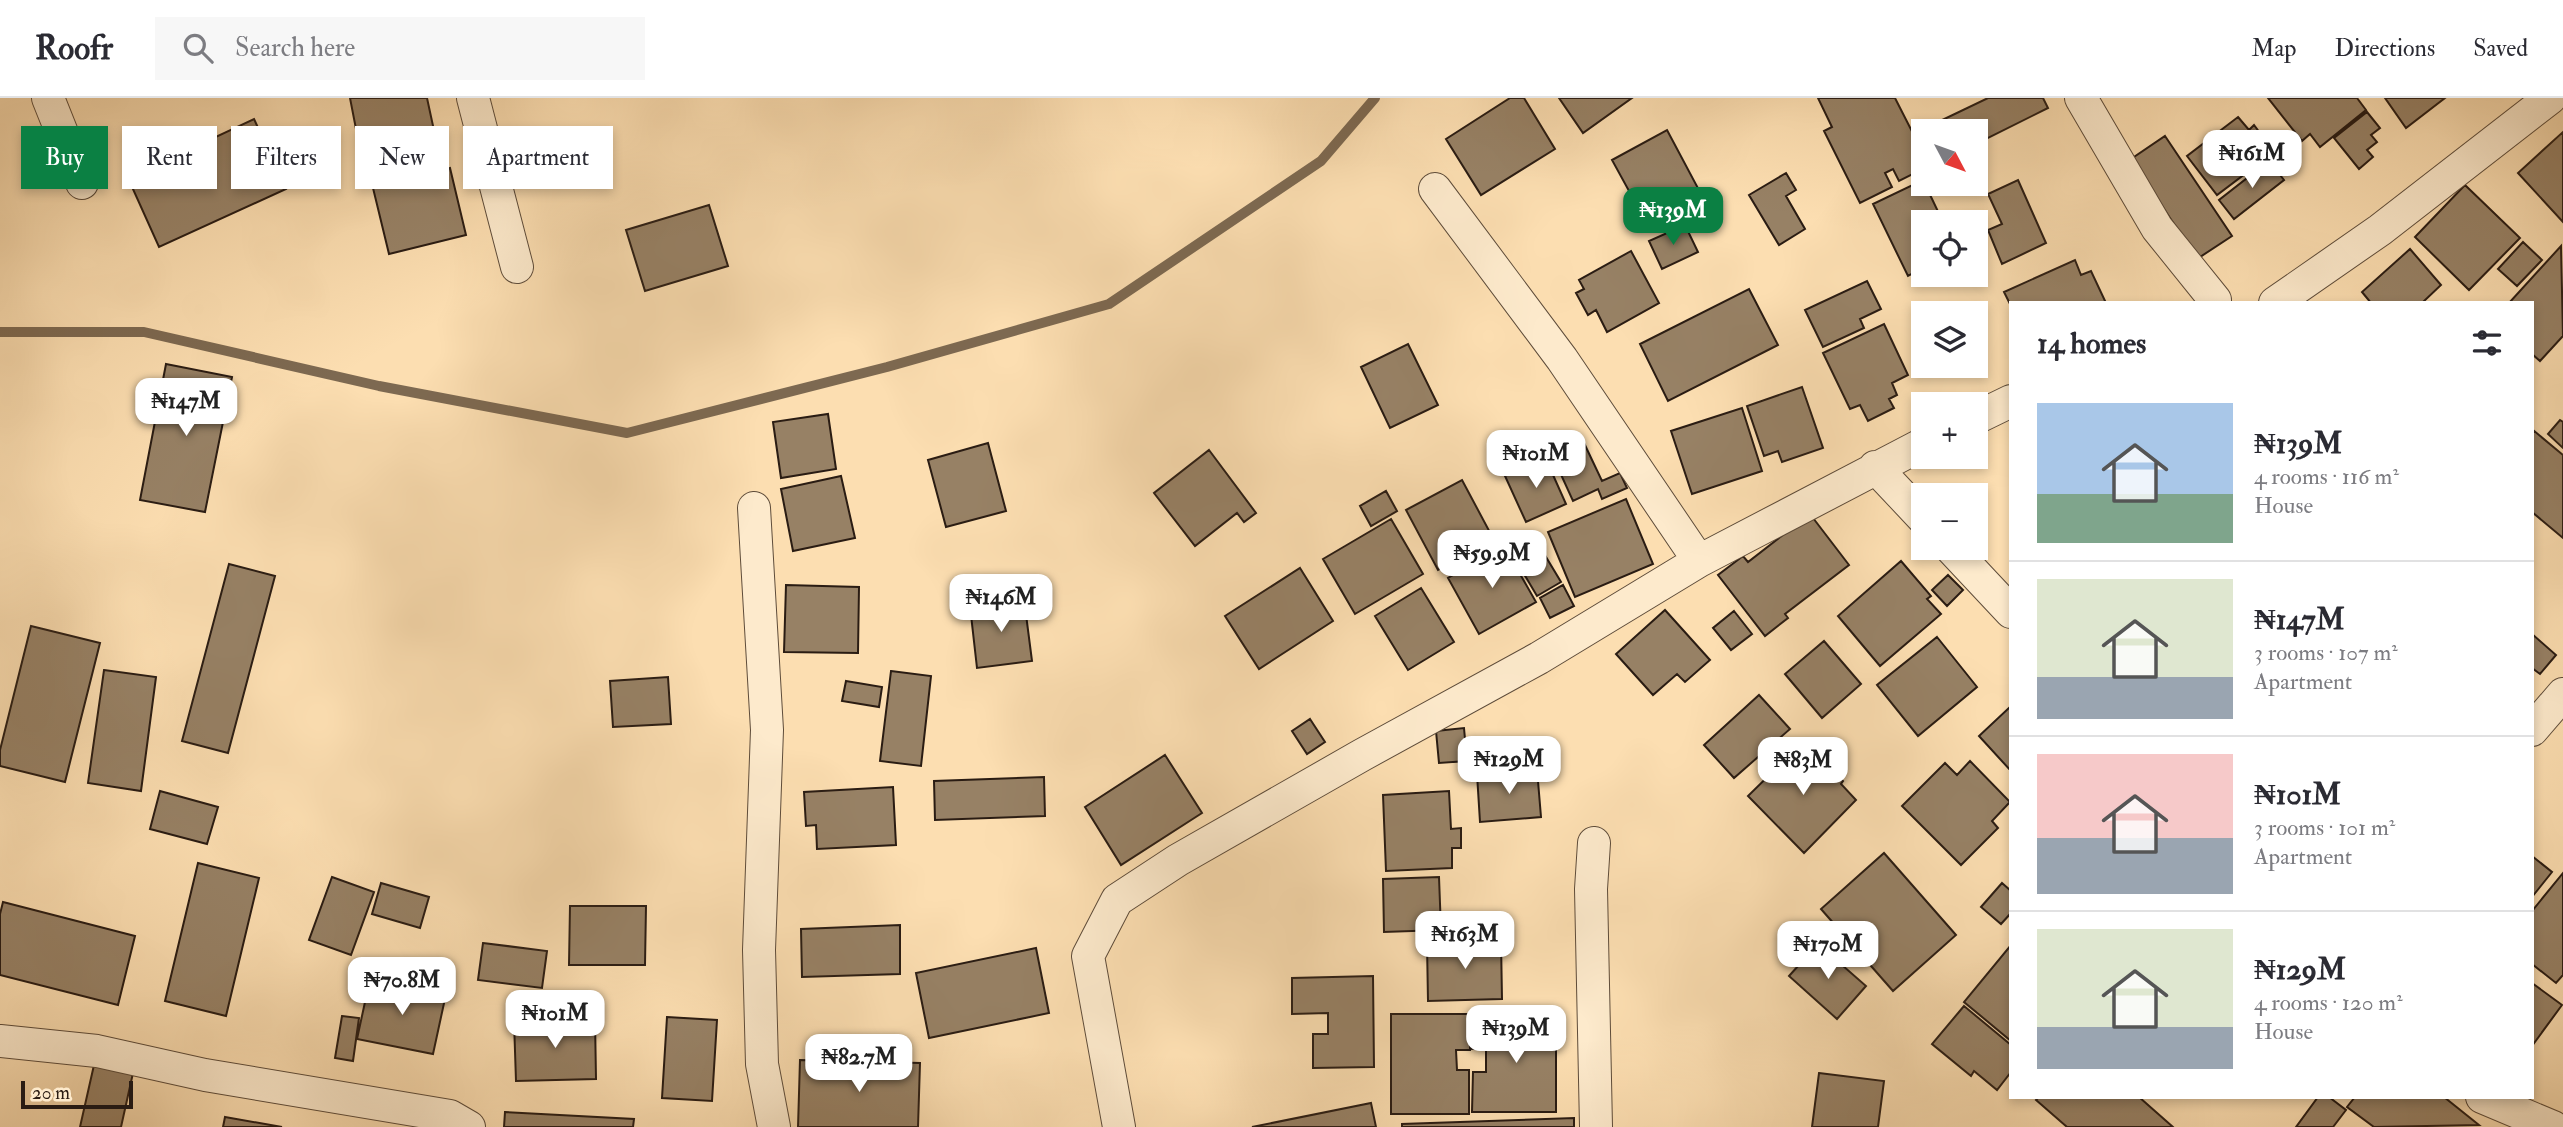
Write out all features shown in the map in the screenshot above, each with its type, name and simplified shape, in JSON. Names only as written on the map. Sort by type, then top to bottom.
[{"type":"street","points":[[48,98],[59,126]]},
{"type":"street","points":[[473,98],[517,267]]},
{"type":"street","points":[[2081,98],[2157,228],[2220,301]]},
{"type":"street","points":[[2278,301],[2380,230],[2550,98]]},
{"type":"street","points":[[1435,189],[1562,359],[1699,561]]},
{"type":"street","points":[[1988,412],[2009,402]]},
{"type":"street","points":[[1119,1127],[1088,956],[1117,900],[1178,860],[1539,658],[1699,561],[1911,450]]},
{"type":"street","points":[[1875,467],[1911,506]]},
{"type":"street","points":[[754,508],[767,730],[759,950],[762,1063],[774,1127]]},
{"type":"street","points":[[1962,560],[2009,610]]},
{"type":"street","points":[[2534,728],[2563,694]]},
{"type":"street","points":[[1594,843],[1591,888],[1595,1127]]},
{"type":"street","points":[[0,1041],[97,1051],[205,1075],[450,1115],[469,1127]]},
{"type":"street","points":[[2487,1099],[2553,1127]]},
{"type":"building","points":[[350,98],[427,98],[433,126],[355,126]]},
{"type":"building","points":[[1510,98],[1524,98],[1555,149],[1481,195],[1446,139]]},
{"type":"building","points":[[1559,98],[1632,98],[1583,133]]},
{"type":"building","points":[[1818,98],[1895,98],[1911,129],[1911,175],[1899,181],[1893,169],[1885,173],[1892,187],[1860,203],[1824,131],[1832,127]]},
{"type":"building","points":[[1988,98],[2043,98],[2048,108],[1988,138],[1988,119],[1944,119]]},
{"type":"building","points":[[2268,98],[2357,98],[2366,110],[2320,147],[2310,134],[2302,141]]},
{"type":"building","points":[[2385,98],[2445,98],[2406,128]]},
{"type":"building","points":[[2367,112],[2380,128],[2371,135],[2377,142],[2367,150],[2373,157],[2359,169],[2334,138]]},
{"type":"building","points":[[2238,117],[2249,130],[2254,125],[2274,152],[2217,195],[2187,156]]},
{"type":"building","points":[[254,119],[257,126],[239,126]]},
{"type":"building","points":[[231,130],[231,189],[286,189],[159,247],[133,189],[217,189],[217,136]]},
{"type":"building","points":[[1667,130],[1700,192],[1646,222],[1612,160]]},
{"type":"building","points":[[2563,132],[2563,222],[2518,173]]},
{"type":"building","points":[[2165,136],[2232,236],[2197,259],[2131,159]]},
{"type":"building","points":[[2269,161],[2284,180],[2234,219],[2219,200]]},
{"type":"building","points":[[449,168],[466,235],[389,254],[373,189],[449,189]]},
{"type":"building","points":[[1786,173],[1796,190],[1786,196],[1805,229],[1779,245],[1749,195]]},
{"type":"building","points":[[2018,180],[2046,243],[2002,264],[1988,230],[2002,224],[1988,194]]},
{"type":"building","points":[[2465,185],[2520,238],[2469,290],[2415,237]]},
{"type":"building","points":[[1911,186],[1911,196],[1931,196],[1937,210],[1911,210],[1911,274],[1908,276],[1873,204]]},
{"type":"building","points":[[709,205],[728,266],[645,291],[626,230]]},
{"type":"building","points":[[1685,225],[1698,252],[1662,269],[1649,241]]},
{"type":"building","points":[[2523,242],[2542,260],[2517,286],[2498,269]]},
{"type":"building","points":[[2561,246],[2563,336],[2540,361],[2534,356],[2534,301],[2511,301]]},
{"type":"building","points":[[2410,249],[2441,285],[2424,301],[2369,301],[2362,292]]},
{"type":"building","points":[[1631,251],[1659,303],[1607,332],[1596,310],[1588,315],[1576,293],[1584,289],[1579,280]]},
{"type":"building","points":[[2075,260],[2081,275],[2091,271],[2105,301],[2009,302],[2004,292]]},
{"type":"building","points":[[1867,281],[1881,309],[1860,319],[1864,328],[1823,347],[1805,310]]},
{"type":"building","points":[[1749,289],[1778,345],[1668,401],[1640,344]]},
{"type":"building","points":[[1884,324],[1908,375],[1892,383],[1897,395],[1889,399],[1894,408],[1868,421],[1860,405],[1850,409],[1823,353]]},
{"type":"building","points":[[1408,344],[1438,405],[1390,428],[1361,367]]},
{"type":"building","points":[[166,364],[232,377],[205,512],[140,500]]},
{"type":"building","points":[[1802,387],[1823,448],[1782,462],[1778,451],[1764,456],[1747,406]]},
{"type":"building","points":[[1742,408],[1762,471],[1692,494],[1671,431]]},
{"type":"building","points":[[828,414],[836,469],[781,478],[773,422]]},
{"type":"building","points":[[2560,420],[2563,422],[2563,448],[2548,434]]},
{"type":"building","points":[[2534,431],[2563,455],[2563,538],[2534,514]]},
{"type":"building","points":[[988,443],[1006,511],[946,527],[928,460]]},
{"type":"building","points":[[1584,443],[1602,481],[1620,473],[1627,488],[1602,499],[1598,489],[1573,501],[1553,457]]},
{"type":"building","points":[[1209,450],[1256,513],[1244,522],[1237,513],[1195,546],[1154,493]]},
{"type":"building","points":[[1545,457],[1566,504],[1526,522],[1505,476]]},
{"type":"building","points":[[841,476],[855,538],[793,551],[781,489]]},
{"type":"building","points":[[1462,480],[1494,540],[1438,570],[1406,510]]},
{"type":"building","points":[[1386,491],[1397,511],[1371,526],[1360,506]]},
{"type":"building","points":[[1626,499],[1653,564],[1575,597],[1548,532]]},
{"type":"building","points":[[1810,514],[1849,565],[1785,614],[1788,618],[1765,636],[1718,575],[1743,556],[1748,562]]},
{"type":"building","points":[[1391,519],[1423,574],[1355,614],[1323,559]]},
{"type":"building","points":[[1531,532],[1561,582],[1537,596],[1508,547]]},
{"type":"building","points":[[1504,546],[1536,602],[1479,634],[1448,578]]},
{"type":"building","points":[[1901,561],[1931,596],[1927,599],[1941,614],[1880,666],[1838,616]]},
{"type":"building","points":[[229,564],[275,576],[228,753],[182,741]]},
{"type":"building","points":[[1300,568],[1333,621],[1259,669],[1225,616]]},
{"type":"building","points":[[1948,575],[1963,590],[1947,606],[1932,590]]},
{"type":"building","points":[[786,585],[859,587],[858,653],[784,652]]},
{"type":"building","points":[[1563,585],[1574,606],[1550,618],[1540,598]]},
{"type":"building","points":[[1421,588],[1454,642],[1408,670],[1375,616]]},
{"type":"building","points":[[1024,599],[1032,661],[977,668],[970,606]]},
{"type":"building","points":[[1665,610],[1710,660],[1685,682],[1677,674],[1653,695],[1616,654]]},
{"type":"building","points":[[1734,611],[1752,634],[1731,650],[1713,628]]},
{"type":"building","points":[[31,626],[100,643],[65,782],[0,766],[0,750]]},
{"type":"building","points":[[2534,636],[2556,655],[2540,674],[2534,670]]},
{"type":"building","points":[[1937,637],[1977,687],[1918,736],[1877,685]]},
{"type":"building","points":[[1824,641],[1861,684],[1822,718],[1785,674]]},
{"type":"building","points":[[104,670],[156,677],[141,791],[88,783]]},
{"type":"building","points":[[891,671],[931,676],[921,766],[880,761]]},
{"type":"building","points":[[668,677],[671,724],[613,727],[610,681]]},
{"type":"building","points":[[846,681],[882,687],[879,707],[842,701]]},
{"type":"building","points":[[1759,695],[1790,729],[1734,778],[1704,745]]},
{"type":"building","points":[[2009,708],[2009,769],[1979,736]]},
{"type":"building","points":[[1310,719],[1325,742],[1307,754],[1292,731]]},
{"type":"building","points":[[1464,728],[1467,761],[1439,763],[1436,731]]},
{"type":"building","points":[[1804,741],[1843,781],[1841,784],[1856,800],[1804,853],[1748,796]]},
{"type":"building","points":[[1165,755],[1202,813],[1121,865],[1085,807]]},
{"type":"building","points":[[1970,761],[2009,801],[1992,821],[1998,828],[1961,865],[1902,806],[1945,763],[1957,775]]},
{"type":"building","points":[[1537,769],[1541,817],[1480,822],[1477,774]]},
{"type":"building","points":[[1044,777],[1045,816],[935,820],[934,781]]},
{"type":"building","points":[[893,787],[896,845],[817,849],[816,825],[806,826],[804,792]]},
{"type":"building","points":[[160,791],[218,807],[207,844],[150,829]]},
{"type":"building","points":[[1449,791],[1451,829],[1461,828],[1461,848],[1452,848],[1452,868],[1386,871],[1383,795]]},
{"type":"building","points":[[1884,853],[1956,935],[1893,991],[1821,909]]},
{"type":"building","points":[[2534,858],[2552,872],[2534,894]]},
{"type":"building","points":[[198,863],[259,878],[226,1016],[165,1001]]},
{"type":"building","points":[[2563,873],[2563,975],[2556,983],[2534,966],[2534,909]]},
{"type":"building","points":[[332,877],[374,892],[351,955],[309,940]]},
{"type":"building","points":[[1439,877],[1441,930],[1384,932],[1383,879]]},
{"type":"building","points":[[381,883],[429,897],[420,928],[372,914]]},
{"type":"building","points":[[2002,883],[2009,889],[2009,915],[2001,924],[1981,907]]},
{"type":"building","points":[[3,902],[135,936],[118,1005],[0,975],[0,914]]},
{"type":"building","points":[[570,906],[646,906],[645,965],[569,965]]},
{"type":"building","points":[[900,925],[900,974],[802,977],[801,929]]},
{"type":"building","points":[[1795,937],[1809,949],[1794,966],[1780,954]]},
{"type":"building","points":[[1501,941],[1502,999],[1428,1001],[1427,944]]},
{"type":"building","points":[[483,943],[547,951],[542,988],[478,980]]},
{"type":"building","points":[[1818,944],[1866,986],[1837,1019],[1789,976]]},
{"type":"building","points":[[2009,947],[2009,1039],[1964,1002]]},
{"type":"building","points":[[1036,948],[1049,1013],[929,1038],[916,973]]},
{"type":"building","points":[[1373,976],[1374,1067],[1313,1068],[1313,1034],[1328,1034],[1328,1013],[1292,1014],[1292,978]]},
{"type":"building","points":[[370,979],[446,994],[433,1054],[357,1039]]},
{"type":"building","points":[[2534,984],[2562,1005],[2534,1043]]},
{"type":"building","points":[[1964,1006],[2009,1043],[2009,1075],[1997,1090],[1974,1071],[1971,1076],[1932,1044]]},
{"type":"building","points":[[1391,1014],[1470,1014],[1470,1050],[1456,1050],[1457,1070],[1469,1070],[1469,1114],[1391,1114]]},
{"type":"building","points":[[342,1016],[359,1018],[353,1061],[335,1058]]},
{"type":"building","points":[[667,1017],[717,1020],[712,1101],[662,1098]]},
{"type":"building","points":[[1472,1018],[1556,1018],[1556,1112],[1472,1112],[1473,1072],[1486,1072],[1486,1048],[1471,1049]]},
{"type":"building","points":[[595,1019],[596,1079],[516,1081],[514,1021]]},
{"type":"building","points":[[800,1060],[920,1063],[918,1127],[798,1127]]},
{"type":"building","points":[[94,1065],[133,1073],[121,1127],[80,1127]]},
{"type":"building","points":[[1819,1073],[1884,1081],[1878,1127],[1812,1127]]},
{"type":"building","points":[[2141,1099],[2173,1127],[2067,1127],[2036,1100]]},
{"type":"building","points":[[2317,1099],[2332,1099],[2346,1110],[2333,1127],[2296,1127]]},
{"type":"building","points":[[2353,1099],[2446,1099],[2479,1125],[2374,1127],[2347,1107]]},
{"type":"building","points":[[1371,1103],[1376,1127],[1252,1127]]},
{"type":"building","points":[[505,1112],[634,1119],[633,1127],[504,1127]]},
{"type":"building","points":[[225,1117],[282,1127],[223,1127]]},
{"type":"building","points":[[1574,1118],[1574,1127],[1402,1127],[1402,1124]]},
{"type":"waterway","points":[[0,332],[144,332],[379,386],[627,433],[887,367],[1109,304],[1321,161],[1375,98]]}]
